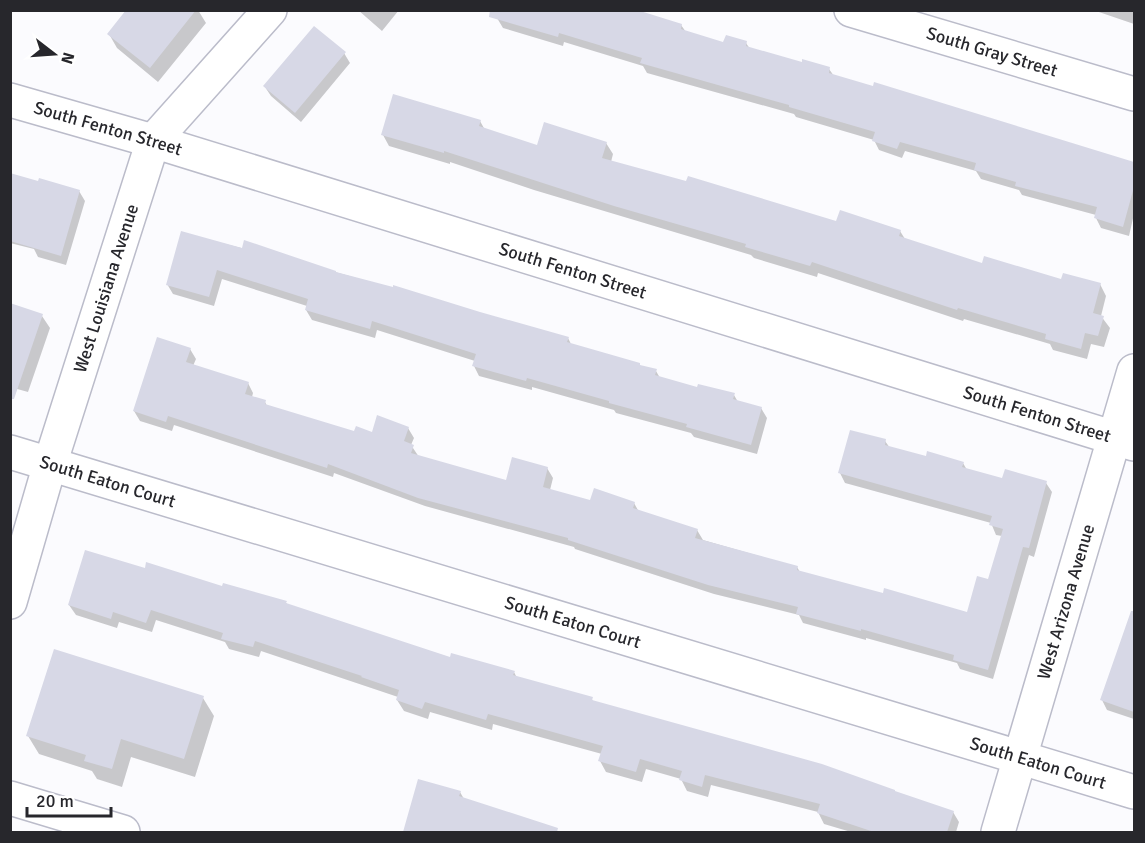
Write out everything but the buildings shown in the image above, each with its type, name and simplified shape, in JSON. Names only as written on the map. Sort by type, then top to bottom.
[{"type":"street","name":"West Louisiana Avenue","points":[[10,602],[50,464],[153,141],[270,10]]},
{"type":"street","name":"South Gray Street","points":[[851,10],[1134,94]]},
{"type":"street","name":"South Fenton Street","points":[[10,100],[153,141],[1124,441]]},
{"type":"street","name":"West Arizona Avenue","points":[[998,832],[1124,441],[1134,371]]},
{"type":"street","name":"South Eaton Court","points":[[10,452],[1134,792]]},
{"type":"street","points":[[10,798],[123,832]]}]
